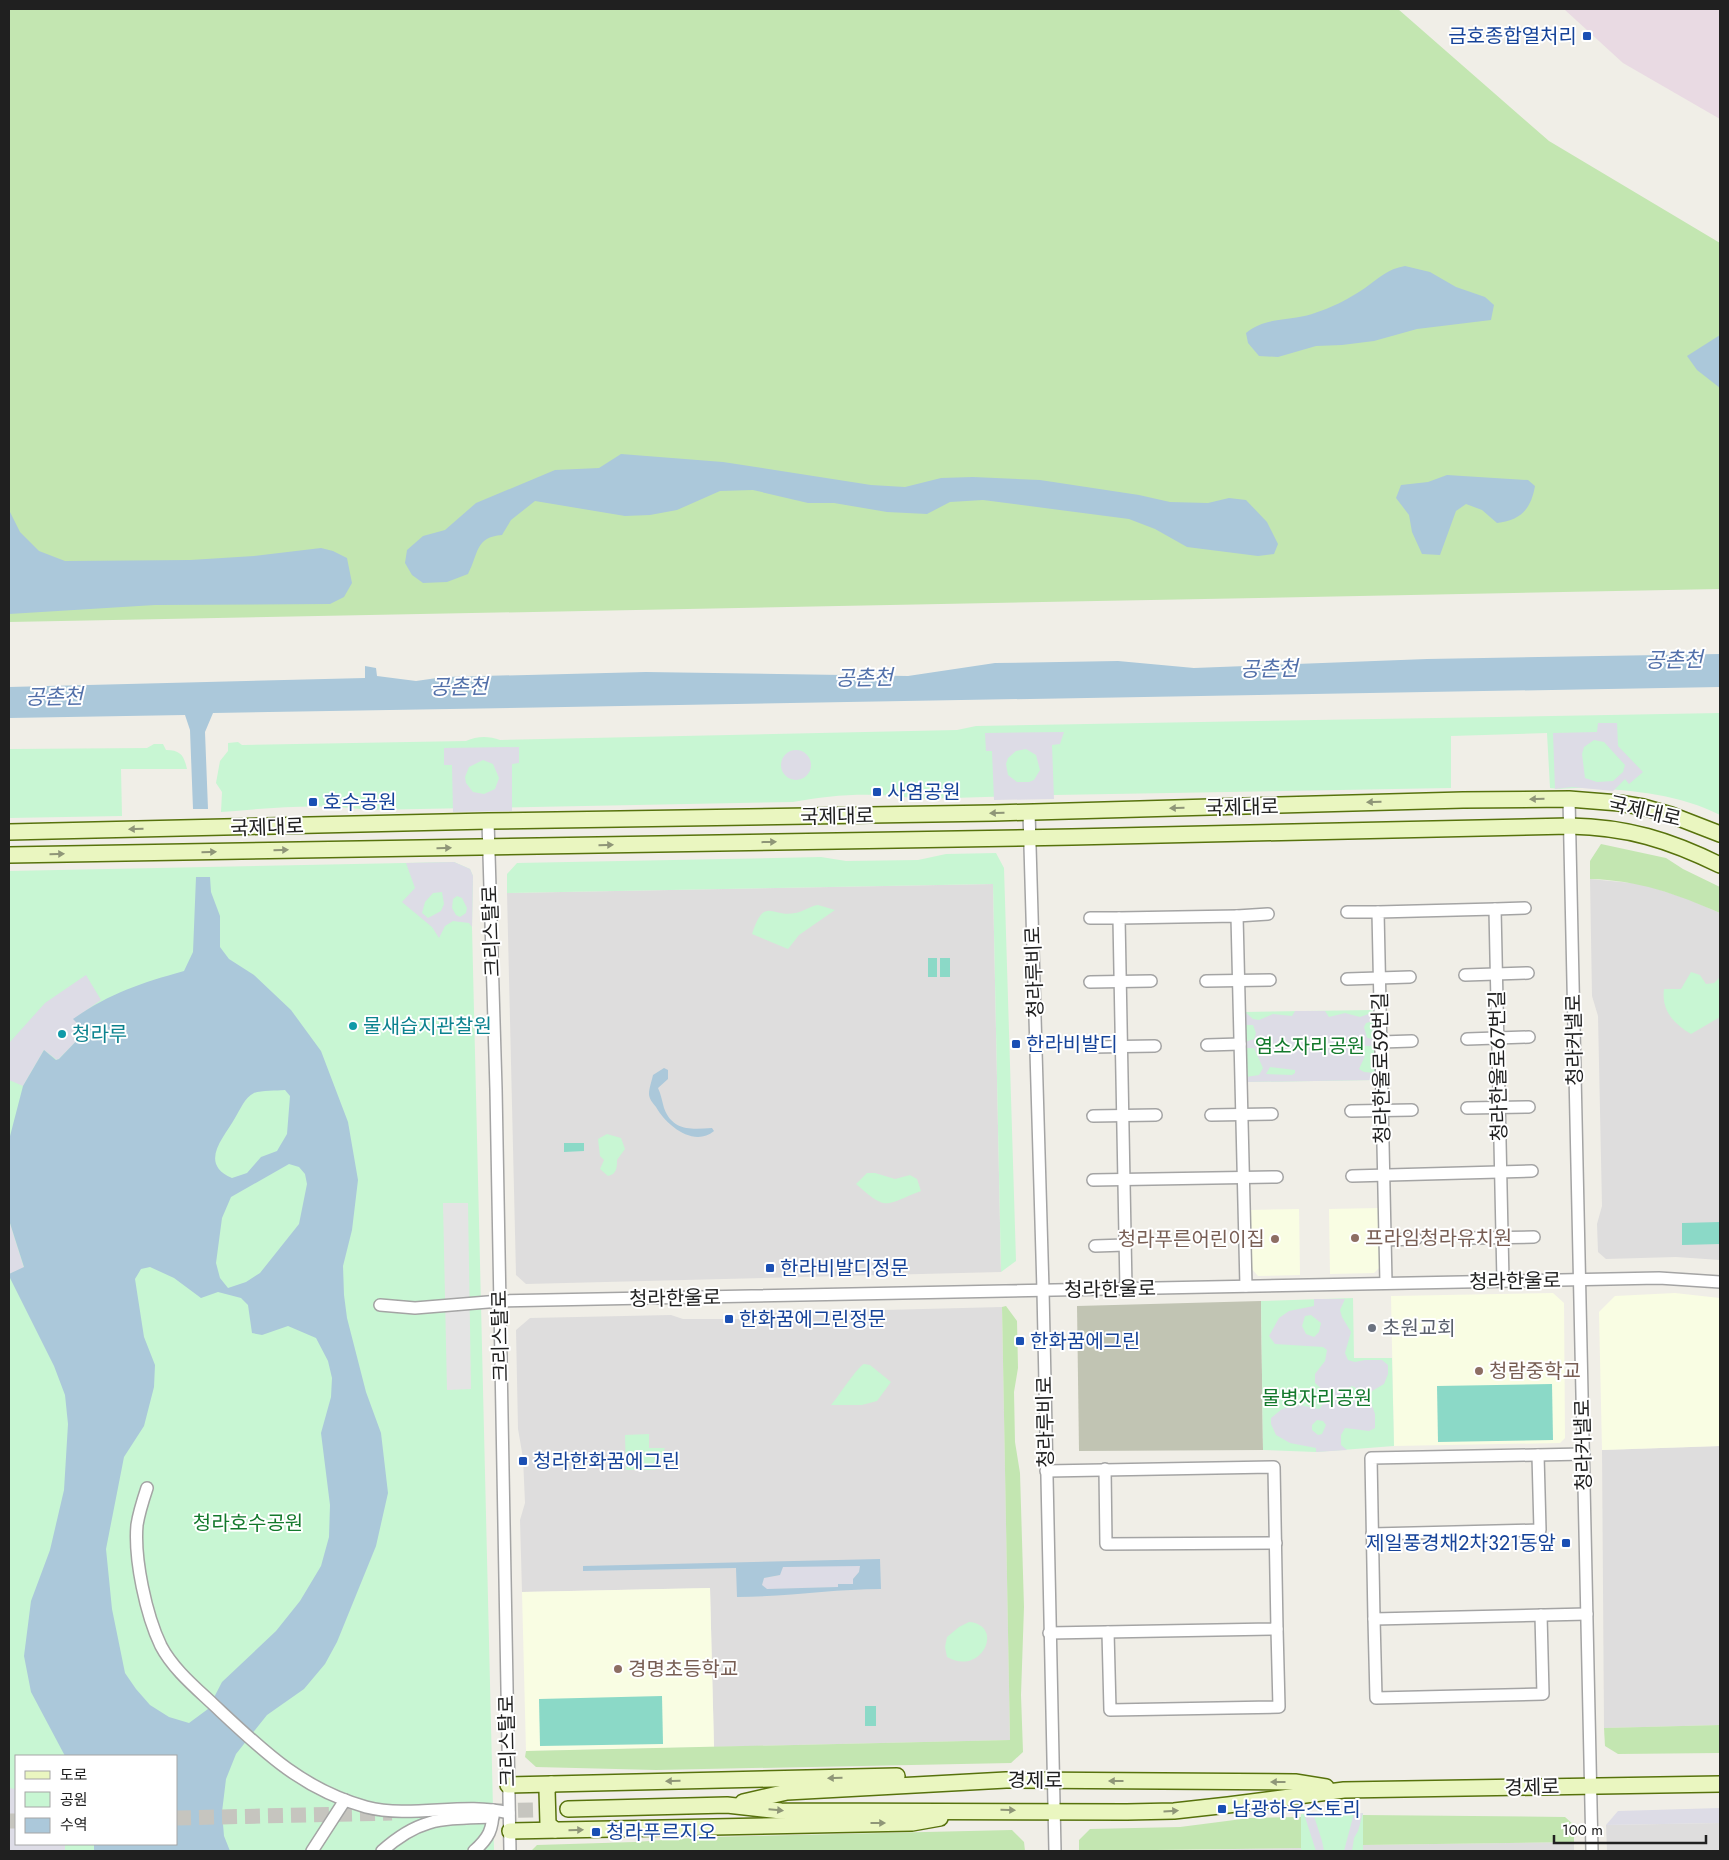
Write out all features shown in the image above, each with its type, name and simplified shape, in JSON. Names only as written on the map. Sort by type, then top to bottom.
[{"type":"main road","name":"국제대로","points":[[9,832],[488,821],[1029,812],[1569,799],[1643,807],[1671,815],[1720,834]]},
{"type":"main road","name":"국제대로","points":[[9,855],[1570,826],[1611,828],[1650,836],[1686,848],[1720,865]]},
{"type":"main road","points":[[508,1784],[956,1775],[1006,1780]]},
{"type":"main road","name":"경제로","points":[[727,1805],[787,1792],[1006,1780],[1295,1782],[1344,1790]]},
{"type":"main road","points":[[552,1784],[547,1790],[548,1824],[556,1830]]},
{"type":"main road","name":"경제로","points":[[568,1810],[727,1805],[781,1810],[1174,1811],[1344,1790],[1720,1784]]},
{"type":"main road","points":[[510,1832],[912,1823],[981,1810]]},
{"type":"street","name":"청라커낼로","points":[[1569,799],[1578,1280],[1584,1454],[1592,1851]]},
{"type":"street","name":"청라루비로","points":[[1029,812],[1054,1851]]},
{"type":"street","name":"크리스탈로","points":[[488,821],[500,1301],[510,1851]]},
{"type":"street","points":[[1347,912],[1526,908]]},
{"type":"street","name":"청라한울로67번길","points":[[1495,909],[1503,1281]]},
{"type":"street","name":"청라한울로59번길","points":[[1378,912],[1386,1283]]},
{"type":"street","points":[[1090,918],[1268,914]]},
{"type":"street","points":[[1237,916],[1246,1286]]},
{"type":"street","points":[[1120,918],[1126,1289]]},
{"type":"street","points":[[1465,975],[1528,973]]},
{"type":"street","points":[[1347,979],[1410,977]]},
{"type":"street","points":[[1206,981],[1270,980]]},
{"type":"street","points":[[1090,982],[1151,981]]},
{"type":"street","points":[[1467,1039],[1529,1037]]},
{"type":"street","points":[[1381,1042],[1412,1041]]},
{"type":"street","points":[[1207,1045],[1240,1044]]},
{"type":"street","points":[[1091,1047],[1154,1046]]},
{"type":"street","points":[[1468,1108],[1529,1107]]},
{"type":"street","points":[[1351,1111],[1412,1110]]},
{"type":"street","points":[[1211,1115],[1272,1114]]},
{"type":"street","points":[[1093,1116],[1156,1115]]},
{"type":"street","points":[[1352,1176],[1532,1171]]},
{"type":"street","points":[[1093,1180],[1277,1177]]},
{"type":"street","points":[[1471,1238],[1534,1237]]},
{"type":"street","points":[[1385,1240],[1416,1239]]},
{"type":"street","points":[[1095,1246],[1126,1245]]},
{"type":"street","name":"청라한울로","points":[[380,1304],[415,1308],[500,1301],[1659,1278],[1720,1282]]},
{"type":"street","points":[[1541,1615],[1543,1694],[1376,1698],[1371,1458],[1584,1454]]},
{"type":"street","points":[[1372,1534],[1540,1530],[1538,1455]]},
{"type":"street","points":[[1046,1471],[1274,1467],[1279,1707],[1110,1710],[1108,1632]]},
{"type":"street","points":[[1105,1469],[1106,1544],[1276,1543]]},
{"type":"street","points":[[147,1488],[137,1525],[138,1551],[151,1619],[161,1646],[173,1663],[204,1696],[274,1761],[315,1787],[369,1808],[409,1811],[509,1813]]},
{"type":"street","points":[[1374,1619],[1587,1614]]},
{"type":"street","points":[[1049,1633],[1277,1629]]},
{"type":"street","points":[[312,1851],[345,1800]]},
{"type":"street","points":[[382,1851],[401,1836],[431,1821],[493,1813]]},
{"type":"street","points":[[474,1851],[487,1839],[493,1826],[493,1813]]},
{"type":"shaded area","points":[[1564,9],[1720,9],[1720,119],[1623,63]]},
{"type":"shaded area","points":[[1598,723],[1617,723],[1618,746],[1643,772],[1629,784],[1625,779],[1613,791],[1572,787],[1555,789],[1553,733],[1597,732]],"holes":[[[1594,740],[1604,742],[1625,765],[1623,772],[1613,781],[1597,782],[1585,778],[1582,754],[1584,747]]]},
{"type":"shaded area","points":[[1064,732],[1060,744],[1052,745],[1054,799],[994,800],[992,751],[986,751],[985,733]],"holes":[[[1026,749],[1036,755],[1040,770],[1034,780],[1017,782],[1008,775],[1006,764],[1008,758],[1016,751]]]},
{"type":"shaded area","points":[[519,747],[519,763],[512,764],[512,811],[453,812],[452,765],[444,765],[444,748]],"holes":[[[483,760],[493,764],[499,778],[495,789],[484,794],[473,792],[466,783],[465,777],[469,767]]]},
{"type":"shaded area","points":[[796,750],[806,755],[811,765],[806,775],[796,780],[786,775],[781,765],[786,755]]},
{"type":"shaded area","points":[[454,862],[470,869],[473,876],[472,927],[469,923],[453,921],[445,926],[439,938],[432,927],[402,902],[415,888],[406,863]],"holes":[[[442,892],[444,904],[441,911],[428,918],[422,913],[425,902],[433,893]],[[457,896],[462,898],[467,908],[466,913],[460,917],[456,915],[452,908],[453,899]]]},
{"type":"shaded area","points":[[1590,879],[1642,884],[1688,899],[1720,913],[1720,1260],[1676,1257],[1606,1259],[1598,1252],[1597,1224],[1602,1206],[1598,1016],[1592,996]]},
{"type":"shaded area","points":[[993,884],[1001,1272],[526,1284],[516,1275],[507,893]]},
{"type":"shaded area","points":[[86,975],[101,1000],[74,1019],[84,1033],[57,1060],[44,1050],[23,1086],[9,1080],[10,1042],[45,1003]]},
{"type":"shaded area","name":"염소자리공원","points":[[1295,1011],[1325,1011],[1329,1017],[1345,1013],[1360,1017],[1374,1012],[1374,1021],[1366,1023],[1364,1027],[1367,1038],[1374,1039],[1374,1046],[1364,1046],[1362,1050],[1365,1056],[1359,1069],[1364,1072],[1375,1073],[1375,1080],[1246,1082],[1246,1077],[1259,1075],[1263,1068],[1254,1048],[1245,1048],[1245,1042],[1254,1039],[1256,1033],[1253,1025],[1245,1025],[1245,1012],[1253,1019],[1259,1020],[1273,1014],[1292,1016]],"holes":[[[1270,1067],[1295,1070],[1295,1073],[1292,1075],[1266,1074]]]},
{"type":"shaded area","points":[[443,1203],[468,1203],[471,1389],[447,1390]]},
{"type":"shaded area","name":"프라임청라유치원","points":[[1379,1208],[1380,1267],[1374,1273],[1330,1274],[1329,1209]]},
{"type":"shaded area","name":"청라푸른어린이집","points":[[1299,1209],[1300,1275],[1258,1276],[1251,1268],[1250,1210]]},
{"type":"shaded area","points":[[9,1220],[24,1268],[9,1274]]},
{"type":"shaded area","name":"청람중학교","points":[[1553,1293],[1564,1303],[1565,1438],[1560,1443],[1394,1446],[1391,1296]]},
{"type":"shaded area","points":[[1675,1293],[1720,1298],[1720,1446],[1602,1450],[1599,1312],[1615,1296]]},
{"type":"shaded area","points":[[1314,1299],[1345,1299],[1340,1310],[1351,1332],[1345,1353],[1348,1360],[1355,1362],[1382,1360],[1388,1365],[1388,1374],[1384,1384],[1372,1391],[1369,1397],[1375,1414],[1375,1428],[1369,1431],[1345,1428],[1341,1435],[1341,1445],[1347,1450],[1316,1452],[1316,1448],[1290,1443],[1276,1435],[1271,1424],[1271,1418],[1282,1409],[1300,1405],[1319,1409],[1326,1401],[1326,1393],[1315,1383],[1315,1374],[1325,1361],[1327,1350],[1323,1347],[1275,1344],[1269,1336],[1279,1318],[1289,1311],[1314,1306]],"holes":[[[1311,1315],[1321,1323],[1319,1332],[1314,1337],[1306,1334],[1302,1326],[1305,1316]],[[1352,1386],[1356,1388],[1360,1394],[1358,1399],[1352,1402],[1347,1400],[1344,1395],[1345,1390]],[[1317,1420],[1323,1421],[1326,1425],[1322,1434],[1318,1435],[1312,1430],[1312,1425]]]},
{"type":"shaded area","points":[[1261,1301],[1263,1450],[1079,1451],[1077,1306]]},
{"type":"shaded area","name":"청라한화꿈에그린","points":[[1002,1307],[1010,1740],[714,1747],[710,1588],[522,1592],[520,1520],[525,1503],[523,1458],[518,1429],[516,1330],[530,1318],[671,1315],[683,1319],[759,1319],[765,1313]]},
{"type":"shaded area","points":[[1720,1446],[1720,1725],[1604,1728],[1602,1450]]},
{"type":"shaded area","points":[[860,1565],[859,1572],[853,1579],[854,1584],[838,1584],[838,1587],[767,1589],[762,1585],[764,1578],[778,1576],[783,1567]]},
{"type":"shaded area","name":"경명초등학교","points":[[710,1588],[714,1747],[526,1751],[522,1592]]},
{"type":"shaded area","points":[[9,1788],[15,1789],[15,1845],[65,1845],[65,1851],[9,1851]]},
{"type":"shaded area","points":[[1720,1808],[1720,1823],[1606,1825],[1618,1811]]},
{"type":"shaded area","points":[[1313,1813],[1324,1851],[1316,1851],[1304,1814]]},
{"type":"shaded area","points":[[1354,1813],[1363,1813],[1354,1838],[1352,1851],[1344,1851]]},
{"type":"shaded area","points":[[1720,1823],[1720,1851],[1607,1851],[1606,1825]]},
{"type":"shaded area","points":[[1574,1842],[1574,1851],[1363,1851],[1363,1845]]},
{"type":"shaded area","points":[[1301,1848],[1301,1851],[1139,1851]]},
{"type":"green space","points":[[9,9],[1398,9],[1549,141],[1720,243],[1720,589],[9,622]]},
{"type":"green space","points":[[1720,713],[1720,815],[1673,798],[1639,792],[1584,788],[1550,788],[1547,733],[1451,736],[1451,788],[919,799],[887,795],[856,795],[824,797],[793,802],[369,810],[314,807],[221,812],[222,792],[216,783],[220,761],[228,751],[228,743],[238,742],[242,745],[466,741],[483,737],[500,740],[957,730],[976,726]]},
{"type":"green space","points":[[154,744],[163,744],[166,750],[175,751],[181,755],[187,769],[121,769],[122,816],[9,818],[9,749],[147,748]]},
{"type":"green space","points":[[1601,844],[1666,858],[1683,869],[1720,887],[1720,913],[1656,889],[1624,882],[1590,879],[1590,861]]},
{"type":"green space","points":[[996,853],[1004,868],[1016,1261],[1001,1272],[993,884],[507,893],[507,874],[517,863],[821,857],[846,861],[918,860],[946,854]]},
{"type":"green space","name":"청라호수공원","points":[[454,862],[470,869],[473,876],[472,927],[494,1851],[9,1851],[9,871]]},
{"type":"green space","points":[[818,905],[835,910],[799,935],[788,949],[752,934],[761,915],[765,912],[795,913]]},
{"type":"green space","points":[[928,958],[937,958],[937,977],[928,977]]},
{"type":"green space","points":[[940,958],[950,958],[950,977],[940,977]]},
{"type":"green space","points":[[1691,972],[1700,975],[1706,984],[1714,983],[1720,977],[1720,1017],[1691,1034],[1679,1026],[1670,1016],[1665,1003],[1664,989],[1681,989]]},
{"type":"green space","name":"염소자리공원","points":[[1374,1010],[1375,1080],[1246,1082],[1245,1012]]},
{"type":"green space","points":[[607,1134],[621,1138],[625,1149],[617,1160],[615,1172],[608,1176],[600,1169],[604,1160],[600,1156],[598,1139]]},
{"type":"green space","points":[[564,1143],[584,1143],[584,1151],[564,1152]]},
{"type":"green space","points":[[867,1173],[875,1173],[895,1179],[910,1175],[917,1179],[921,1191],[893,1202],[881,1202],[874,1199],[856,1184]]},
{"type":"green space","points":[[1720,1222],[1720,1244],[1682,1245],[1682,1223]]},
{"type":"green space","name":"물병자리공원","points":[[1353,1298],[1354,1358],[1392,1358],[1394,1446],[1316,1452],[1263,1450],[1261,1301]]},
{"type":"green space","points":[[1006,1306],[1017,1321],[1018,1368],[1014,1392],[1015,1442],[1020,1473],[1024,1607],[1021,1695],[1023,1752],[1011,1763],[656,1770],[536,1767],[525,1757],[526,1751],[1010,1740],[1002,1307]]},
{"type":"green space","points":[[864,1364],[870,1365],[891,1382],[877,1401],[862,1405],[831,1405],[857,1370]]},
{"type":"green space","points":[[1552,1384],[1553,1440],[1438,1442],[1437,1386]]},
{"type":"green space","points":[[649,1434],[649,1448],[665,1448],[655,1470],[626,1470],[625,1435]]},
{"type":"green space","points":[[969,1622],[980,1625],[986,1632],[985,1648],[979,1656],[970,1660],[959,1661],[947,1657],[945,1647],[947,1637],[959,1627]]},
{"type":"green space","points":[[662,1696],[663,1744],[540,1746],[539,1699]]},
{"type":"green space","points":[[865,1706],[876,1706],[876,1726],[865,1726]]},
{"type":"green space","points":[[1720,1725],[1720,1753],[1618,1754],[1605,1746],[1604,1728]]},
{"type":"green space","points":[[1363,1813],[1363,1851],[1301,1851],[1301,1814]]},
{"type":"green space","points":[[1363,1815],[1565,1817],[1574,1825],[1574,1842],[1363,1845]]},
{"type":"green space","points":[[1301,1817],[1301,1848],[1079,1851],[1079,1840],[1090,1829],[1180,1827],[1250,1818]]},
{"type":"green space","points":[[1012,1830],[1024,1842],[1025,1851],[531,1851],[537,1845],[635,1842],[706,1837]]},
{"type":"water","points":[[1405,266],[1430,272],[1456,287],[1485,297],[1494,305],[1491,320],[1417,329],[1374,341],[1316,346],[1278,357],[1259,356],[1248,343],[1246,333],[1261,324],[1304,316],[1326,309],[1353,296],[1388,272]]},
{"type":"water","points":[[1720,335],[1720,388],[1697,370],[1687,356]]},
{"type":"water","points":[[621,454],[723,462],[871,485],[905,487],[941,478],[973,477],[1040,480],[1139,495],[1170,502],[1208,503],[1229,498],[1246,500],[1267,522],[1278,544],[1274,554],[1258,556],[1187,547],[1155,529],[1129,519],[983,500],[950,502],[927,514],[887,512],[834,503],[808,503],[753,490],[720,491],[677,510],[650,515],[625,516],[535,501],[511,520],[502,535],[493,536],[482,543],[468,574],[447,582],[423,583],[412,575],[405,563],[407,550],[423,536],[445,530],[476,503],[555,470],[599,468]]},
{"type":"water","points":[[1447,475],[1528,480],[1535,486],[1531,501],[1524,512],[1505,521],[1497,523],[1482,510],[1466,504],[1456,511],[1440,555],[1422,554],[1412,532],[1409,515],[1396,498],[1401,485],[1428,482]]},
{"type":"water","points":[[9,510],[20,532],[39,551],[65,561],[190,560],[254,556],[321,548],[333,551],[347,558],[352,583],[344,597],[330,604],[155,605],[9,614]]},
{"type":"water","name":"공촌천","points":[[1720,654],[1720,687],[213,713],[205,732],[208,809],[193,809],[190,730],[185,715],[9,718],[9,687],[365,678],[365,666],[376,668],[377,676],[416,681],[444,677],[646,672],[908,676],[995,663],[1118,661],[1194,668],[1427,659]]},
{"type":"water","points":[[196,877],[210,877],[211,892],[220,916],[220,947],[229,959],[254,975],[291,1010],[321,1051],[348,1122],[358,1180],[352,1230],[343,1266],[344,1295],[347,1318],[366,1392],[381,1433],[388,1493],[376,1546],[337,1642],[325,1664],[304,1689],[267,1715],[236,1754],[226,1779],[222,1812],[224,1836],[230,1851],[94,1851],[94,1845],[178,1845],[178,1755],[64,1755],[31,1692],[24,1656],[31,1601],[50,1550],[64,1490],[68,1424],[65,1395],[54,1366],[9,1276],[9,1274],[24,1267],[9,1220],[9,1140],[23,1086],[44,1050],[56,1060],[59,1059],[84,1033],[84,1030],[73,1019],[100,1002],[126,990],[184,971],[193,952]],"holes":[[[285,1090],[290,1096],[287,1134],[277,1151],[261,1157],[247,1173],[232,1178],[222,1172],[215,1158],[217,1150],[245,1101],[254,1093],[265,1091]],[[289,1164],[299,1167],[305,1174],[307,1184],[299,1224],[260,1273],[246,1282],[228,1288],[220,1278],[216,1263],[222,1218],[231,1197]],[[150,1267],[174,1278],[201,1298],[218,1292],[241,1298],[248,1305],[252,1333],[262,1335],[288,1326],[316,1338],[328,1361],[332,1378],[331,1397],[321,1433],[330,1505],[329,1537],[321,1566],[300,1601],[276,1631],[222,1682],[208,1709],[189,1723],[169,1717],[150,1705],[125,1673],[112,1609],[106,1549],[124,1457],[144,1426],[154,1387],[155,1365],[144,1337],[135,1279],[141,1269]]]},
{"type":"water","points":[[664,1068],[668,1070],[668,1079],[658,1088],[668,1116],[672,1121],[684,1127],[697,1129],[712,1128],[714,1131],[706,1136],[689,1136],[666,1121],[649,1096],[653,1075]]},
{"type":"water","points":[[880,1559],[881,1589],[737,1597],[736,1568],[583,1571],[583,1566]],"holes":[[[860,1566],[859,1572],[853,1579],[853,1584],[838,1584],[838,1587],[767,1589],[762,1585],[764,1578],[780,1575],[783,1567]]]},
{"type":"tunnel","points":[[495,1811],[568,1809]]},
{"type":"tunnel","points":[[178,1818],[392,1813]]},
{"type":"tunnel","points":[[9,1821],[15,1821]]},
{"type":"place","name":"금호종합열처리","points":[[1587,36]]},
{"type":"place","name":"사염공원","points":[[877,792]]},
{"type":"place","name":"호수공원","points":[[313,802]]},
{"type":"place","name":"물새습지관찰원","points":[[353,1026]]},
{"type":"place","name":"청라루","points":[[62,1034]]},
{"type":"place","name":"한라비발디","points":[[1016,1044]]},
{"type":"place","name":"프라임청라유치원","points":[[1355,1238]]},
{"type":"place","name":"청라푸른어린이집","points":[[1275,1239]]},
{"type":"place","name":"한라비발디정문","points":[[770,1268]]},
{"type":"place","name":"한화꿈에그린정문","points":[[729,1319]]},
{"type":"place","name":"초원교회","points":[[1372,1328]]},
{"type":"place","name":"한화꿈에그린","points":[[1020,1341]]},
{"type":"place","name":"청람중학교","points":[[1479,1371]]},
{"type":"place","name":"청라한화꿈에그린","points":[[523,1461]]},
{"type":"place","name":"제일풍경채2차321동앞","points":[[1566,1543]]},
{"type":"place","name":"경명초등학교","points":[[618,1669]]},
{"type":"place","name":"남광하우스토리","points":[[1222,1809]]},
{"type":"place","name":"청라푸르지오","points":[[596,1832]]}]
